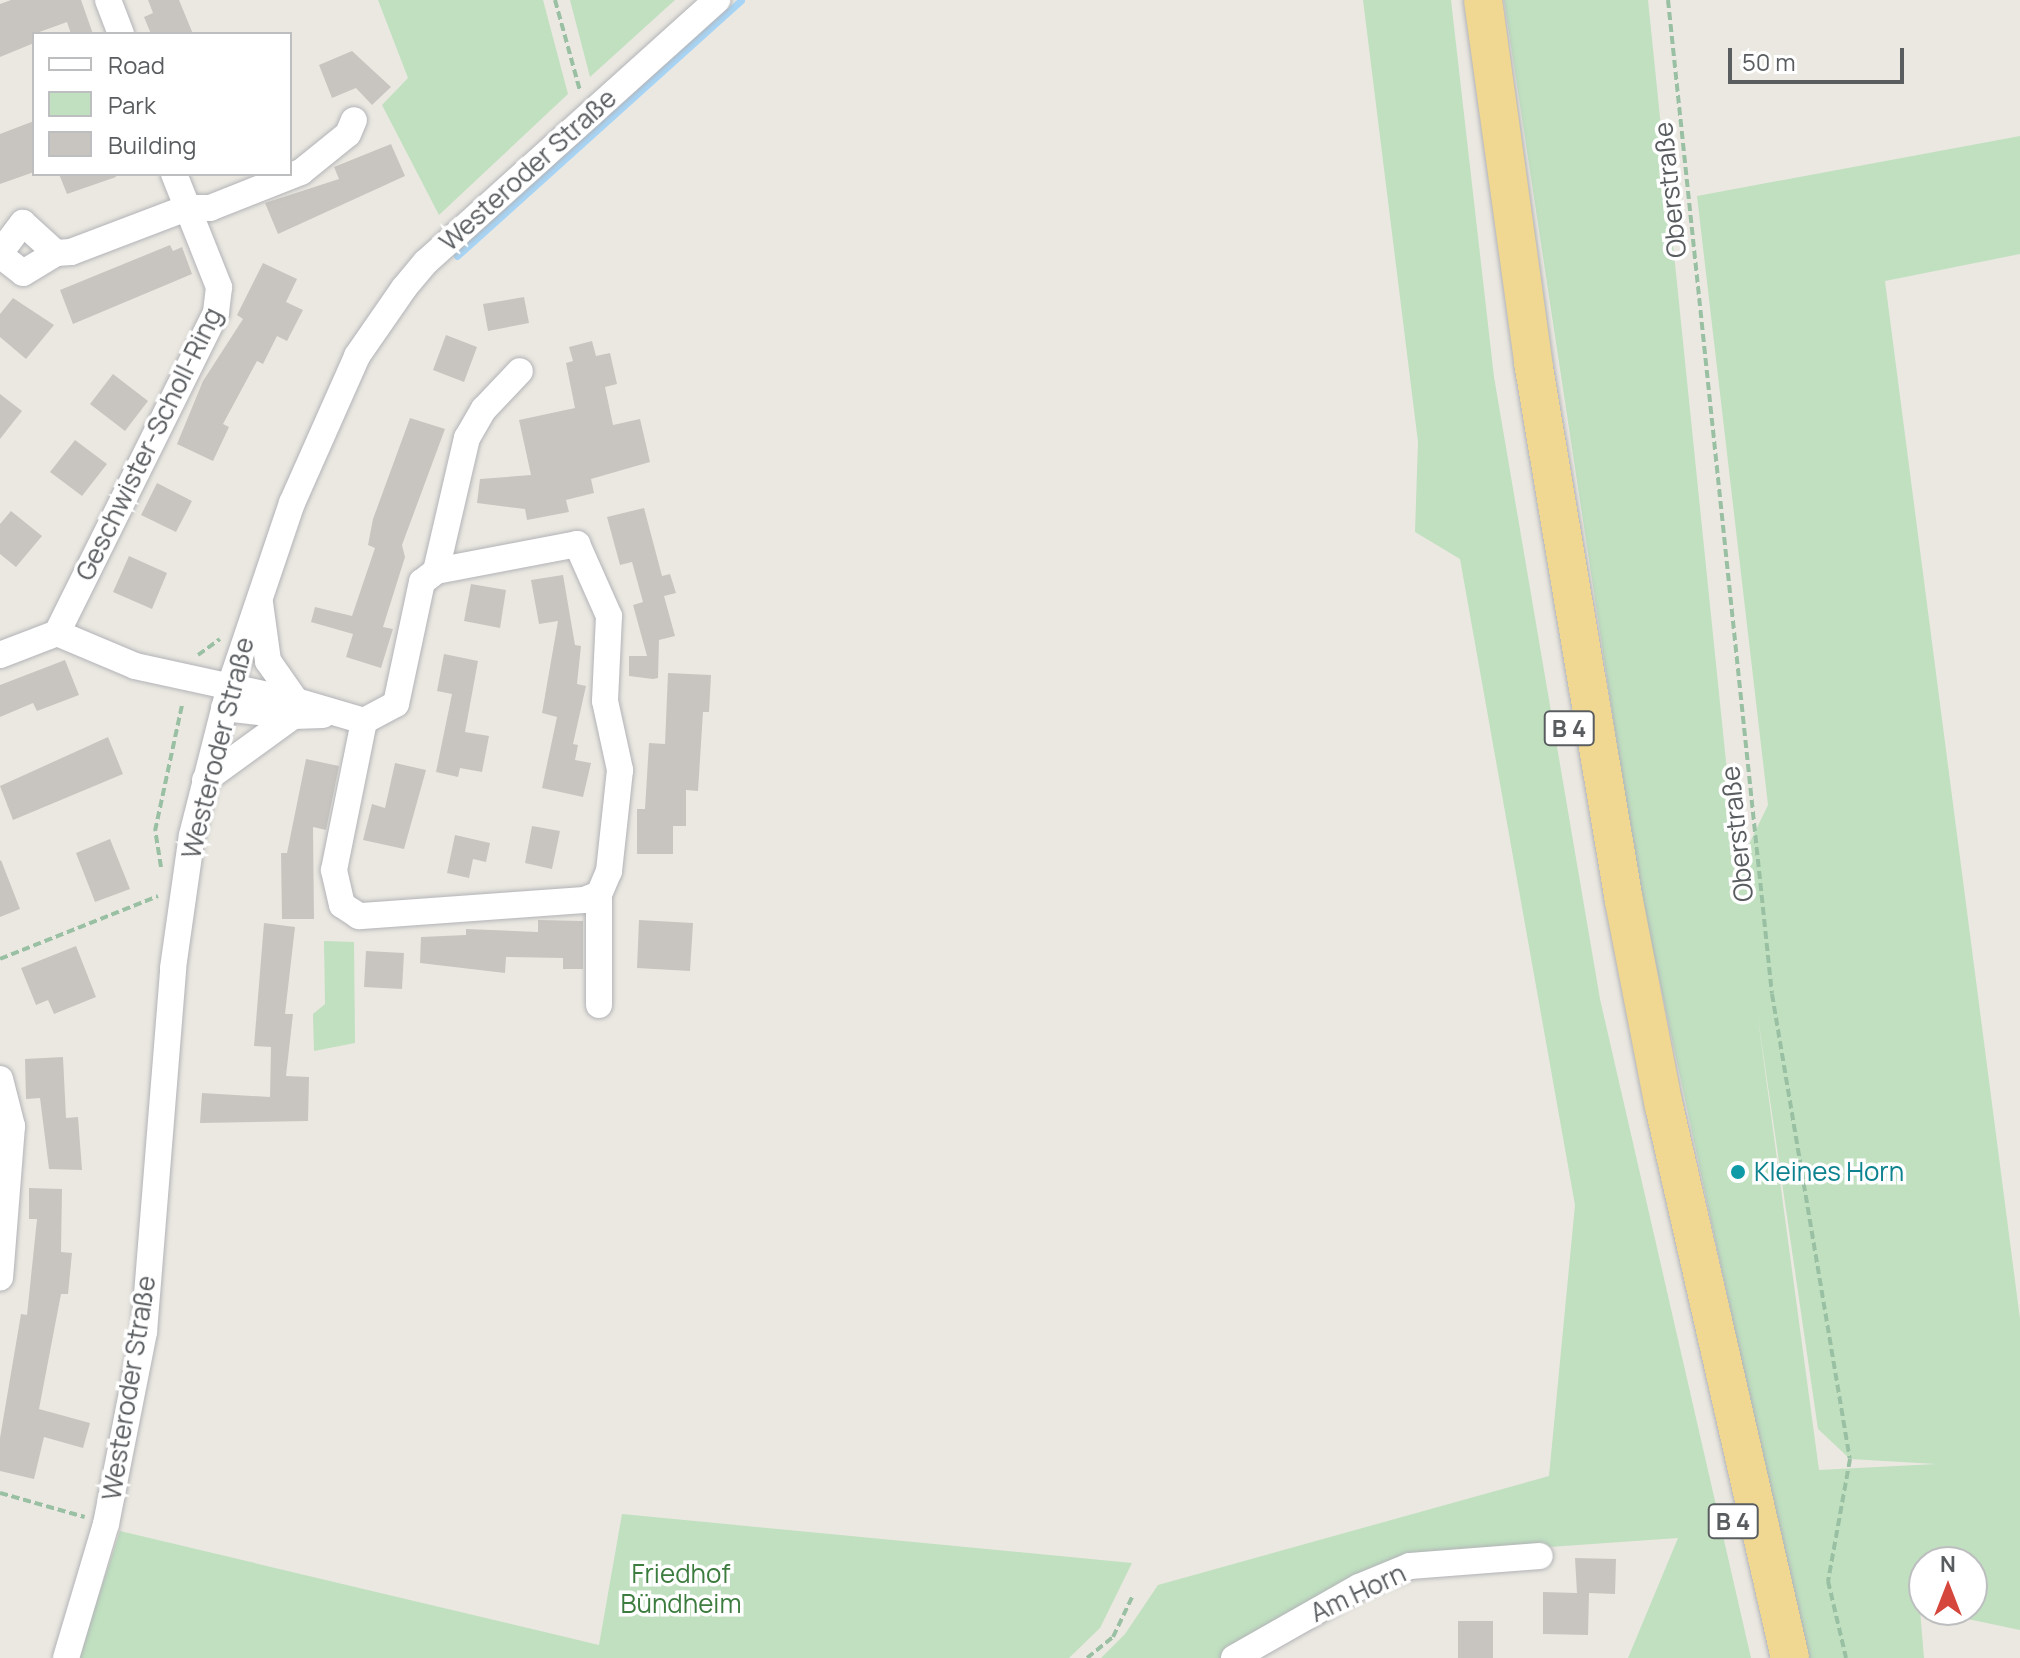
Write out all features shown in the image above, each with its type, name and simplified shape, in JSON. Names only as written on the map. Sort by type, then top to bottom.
[{"type":"highway","name":"B 4","points":[[1460,0],[1549,616],[1616,984],[1761,1589],[1767,1658]]},
{"type":"highway","name":"B 4","points":[[1483,0],[1583,672],[1727,1447]]},
{"type":"highway","name":"B 4","points":[[1761,1589],[1790,1658]]},
{"type":"street","points":[[108,0],[120,32]]},
{"type":"street","name":"Westeroder Straße","points":[[66,1658],[106,1524],[144,1332],[173,968],[205,780],[259,596],[331,411],[376,325],[426,262],[717,0]]},
{"type":"street","points":[[292,176],[301,172],[348,134],[354,120]]},
{"type":"street","name":"Geschwister-Scholl-Ring","points":[[57,633],[216,312],[219,287],[175,176]]},
{"type":"street","points":[[56,253],[23,223],[0,254],[23,273],[56,253],[187,208],[210,208],[291,176]]},
{"type":"street","points":[[436,571],[467,438],[484,409],[520,371]]},
{"type":"street","points":[[0,655],[57,633],[135,666],[227,697],[364,721],[396,704],[422,582],[436,571],[577,544],[609,616],[605,701],[620,770],[609,871],[599,894],[599,1005]]},
{"type":"street","points":[[259,596],[268,661],[295,708]]},
{"type":"street","points":[[205,780],[295,708]]},
{"type":"street","points":[[364,721],[334,870],[342,905],[359,916],[584,900],[599,894]]},
{"type":"street","points":[[0,1079],[12,1126],[0,1278]]},
{"type":"street","name":"Am Horn","points":[[1234,1658],[1359,1587],[1410,1566],[1540,1556]]},
{"type":"path","points":[[555,0],[583,101]]},
{"type":"path","name":"Oberstraße","points":[[1668,0],[1772,994],[1850,1459],[1828,1581],[1846,1658]]},
{"type":"path","points":[[0,959],[160,895]]},
{"type":"path","points":[[0,1493],[106,1524]]},
{"type":"path","points":[[1087,1658],[1113,1637],[1133,1595]]},
{"type":"green space","points":[[378,0],[543,0],[568,94],[439,215],[382,105],[408,78]]},
{"type":"green space","points":[[570,0],[675,0],[590,77]]},
{"type":"green space","points":[[1363,0],[1451,0],[1494,377],[1600,999],[1751,1658],[1628,1658],[1678,1538],[1404,1557],[1244,1658],[1101,1658],[1125,1634],[1158,1585],[1549,1476],[1575,1205],[1460,559],[1415,532],[1418,442]]},
{"type":"green space","points":[[1504,0],[1648,0],[1737,869],[1768,805],[1697,196],[2020,136],[2020,254],[1885,281],[2020,1319],[2020,1630],[1988,1623],[1988,1546],[1908,1546],[1908,1626],[1921,1626],[1924,1658],[1808,1658],[1789,1583],[1637,876]],"holes":[[[1757,1011],[1818,1429],[1850,1459],[1936,1464],[1819,1470]]]},
{"type":"green space","points":[[324,941],[354,942],[355,1043],[314,1051],[313,1014],[325,1004]]},
{"type":"green space","name":"Friedhof Bündheim","points":[[622,1514],[1132,1563],[1100,1628],[1069,1658],[78,1658],[120,1531],[599,1645]]},
{"type":"building","points":[[11,0],[81,0],[92,32],[70,32],[67,22],[32,32],[32,44],[0,57],[0,4]]},
{"type":"building","points":[[148,0],[179,0],[192,32],[150,32],[144,17],[153,13]]},
{"type":"building","points":[[352,51],[391,87],[372,105],[356,88],[332,98],[319,65]]},
{"type":"building","points":[[32,122],[32,173],[0,184],[0,134]]},
{"type":"building","points":[[391,144],[405,176],[278,234],[265,203],[339,179],[334,167]]},
{"type":"building","points":[[60,176],[116,176],[116,177],[67,194]]},
{"type":"building","points":[[170,245],[173,251],[182,247],[192,274],[73,324],[60,290]]},
{"type":"building","points":[[263,263],[297,279],[286,302],[303,310],[287,341],[277,336],[263,364],[257,361],[223,424],[229,427],[213,461],[177,444],[203,381],[243,319],[237,315]]},
{"type":"building","points":[[524,297],[529,323],[488,331],[483,304]]},
{"type":"building","points":[[13,298],[54,325],[26,359],[0,337],[0,314]]},
{"type":"building","points":[[446,335],[477,347],[464,382],[433,370]]},
{"type":"building","points":[[592,341],[596,356],[610,353],[617,384],[605,387],[613,425],[640,419],[650,462],[591,479],[594,493],[566,500],[569,512],[527,520],[525,509],[477,503],[480,479],[531,475],[519,420],[575,408],[566,363],[573,361],[569,347]]},
{"type":"building","points":[[113,374],[148,401],[125,431],[90,404]]},
{"type":"building","points":[[0,394],[22,411],[0,439]]},
{"type":"building","points":[[410,418],[445,429],[402,545],[405,557],[383,627],[393,629],[381,668],[346,657],[353,634],[311,622],[315,607],[352,616],[375,548],[368,545],[373,519]]},
{"type":"building","points":[[75,440],[107,464],[82,496],[50,472]]},
{"type":"building","points":[[157,483],[192,501],[176,532],[141,515]]},
{"type":"building","points":[[644,508],[662,576],[670,574],[676,593],[664,596],[675,636],[659,640],[658,678],[653,679],[629,676],[629,656],[647,656],[633,605],[643,602],[632,562],[620,565],[607,517]]},
{"type":"building","points":[[11,511],[42,536],[16,567],[0,554],[0,524]]},
{"type":"building","points":[[129,556],[167,573],[152,609],[113,592]]},
{"type":"building","points":[[563,575],[575,645],[581,646],[577,684],[586,686],[573,744],[578,745],[575,760],[591,763],[583,797],[542,788],[557,717],[542,713],[558,621],[539,624],[531,580]]},
{"type":"building","points":[[471,584],[506,590],[500,628],[464,621]]},
{"type":"building","points":[[444,654],[478,661],[465,732],[489,736],[482,772],[460,768],[458,777],[436,772],[452,694],[437,691]]},
{"type":"building","points":[[65,660],[79,695],[37,711],[33,703],[0,717],[0,685]]},
{"type":"building","points":[[668,673],[711,675],[709,712],[703,712],[698,791],[686,790],[686,826],[673,826],[673,854],[637,854],[637,809],[645,809],[649,743],[665,744]]},
{"type":"building","points":[[108,737],[123,774],[13,820],[0,786]]},
{"type":"building","points":[[306,759],[339,766],[326,830],[313,827],[314,919],[282,919],[281,853],[287,853]]},
{"type":"building","points":[[395,763],[426,770],[404,849],[363,840],[372,804],[385,808]]},
{"type":"building","points":[[532,826],[560,831],[552,869],[525,863]]},
{"type":"building","points":[[455,835],[490,843],[486,862],[473,859],[469,878],[447,873]]},
{"type":"building","points":[[110,839],[130,889],[95,902],[76,853]]},
{"type":"building","points":[[0,861],[20,909],[0,917]]},
{"type":"building","points":[[538,920],[583,921],[583,969],[563,969],[563,958],[506,957],[505,973],[420,963],[421,937],[466,935],[466,929],[538,932]]},
{"type":"building","points":[[639,920],[693,923],[690,971],[637,968]]},
{"type":"building","points":[[264,923],[295,927],[285,1014],[293,1014],[286,1076],[309,1077],[308,1121],[200,1123],[202,1093],[270,1097],[271,1047],[254,1046]]},
{"type":"building","points":[[76,946],[96,997],[54,1014],[48,1000],[36,1005],[21,968]]},
{"type":"building","points":[[366,951],[404,953],[402,989],[364,987]]},
{"type":"building","points":[[63,1057],[66,1118],[78,1117],[82,1170],[49,1169],[40,1098],[26,1099],[25,1059]]},
{"type":"building","points":[[29,1188],[62,1189],[61,1252],[72,1253],[68,1294],[61,1294],[39,1409],[90,1423],[83,1448],[44,1437],[34,1479],[0,1471],[0,1438],[21,1314],[27,1315],[37,1219],[29,1219]]},
{"type":"building","points":[[1575,1558],[1616,1559],[1615,1594],[1589,1593],[1588,1635],[1543,1634],[1543,1592],[1577,1593]]},
{"type":"building","points":[[1458,1621],[1493,1621],[1493,1658],[1458,1658]]},
{"type":"waterway","points":[[457,256],[741,0]]},
{"type":"place","name":"Kleines Horn","points":[[1738,1172]]}]
